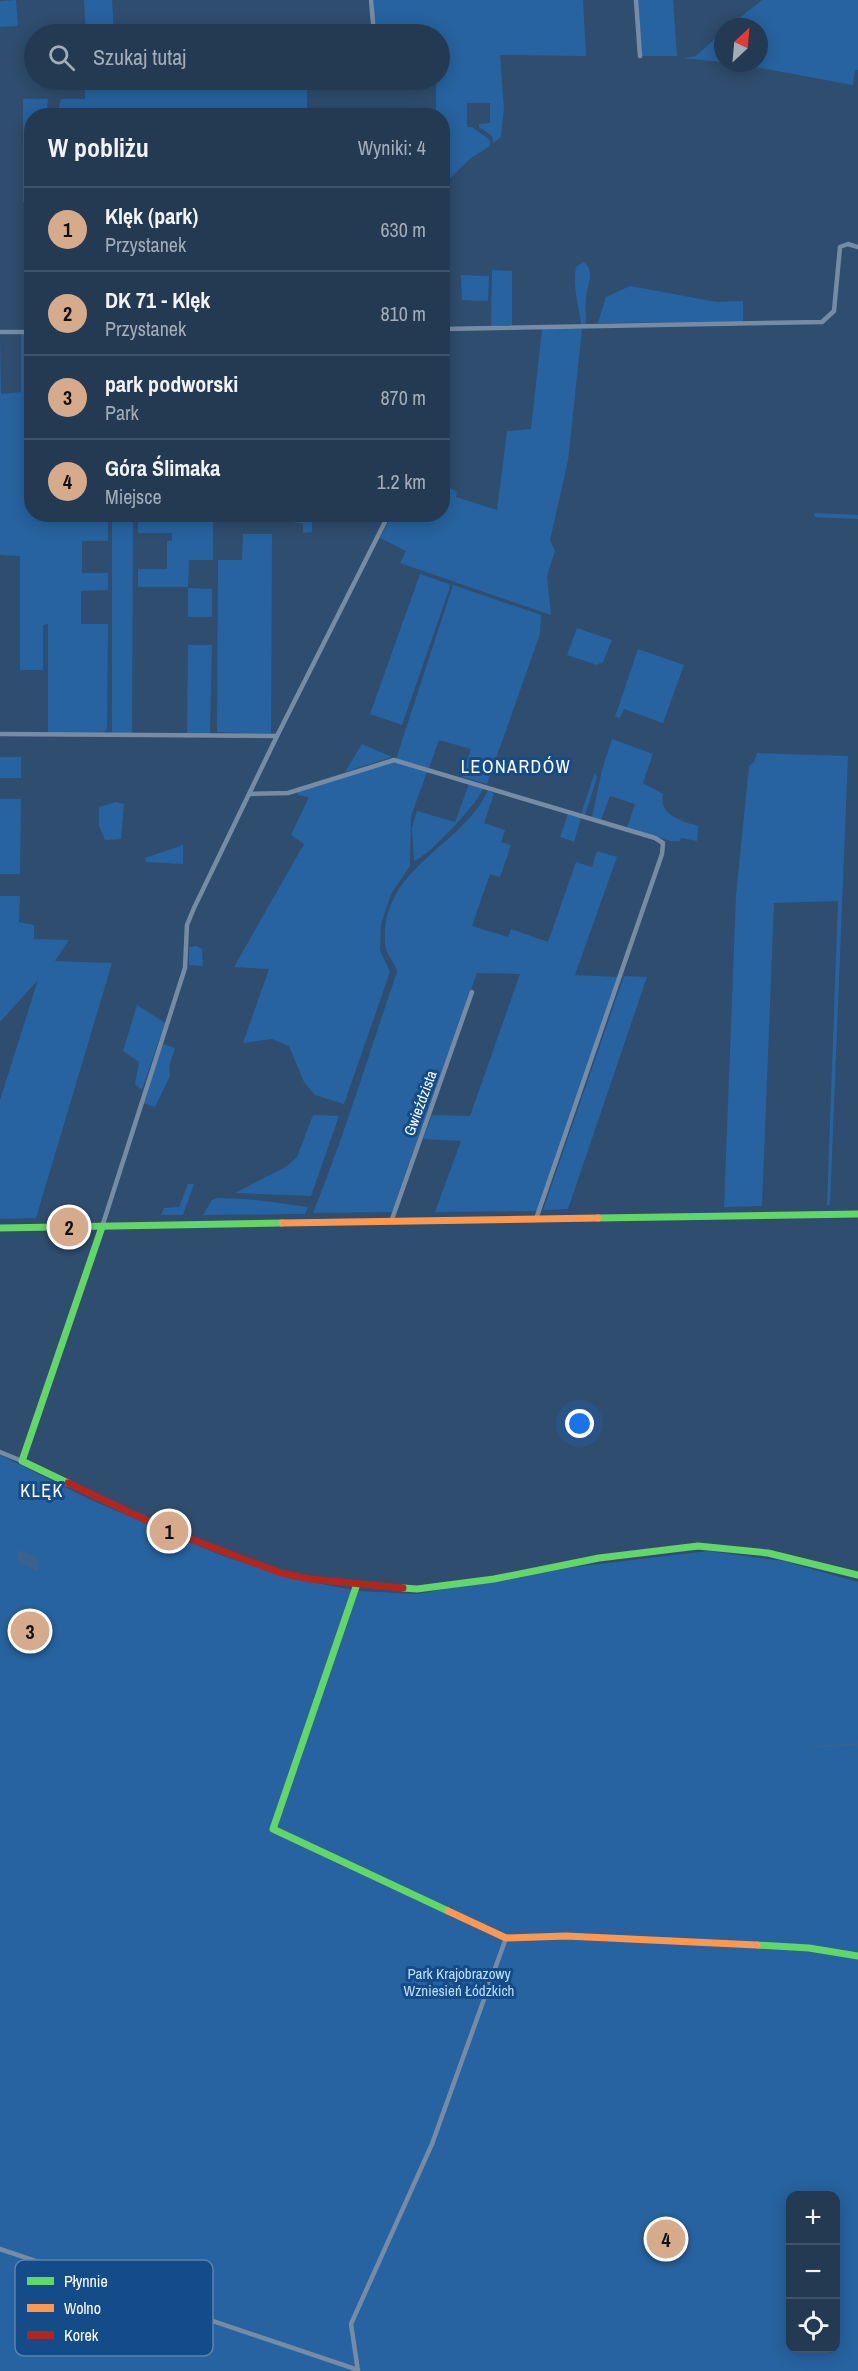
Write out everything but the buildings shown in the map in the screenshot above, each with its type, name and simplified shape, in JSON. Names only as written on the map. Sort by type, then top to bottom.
[{"type":"street","points":[[371,0],[373,24]]},
{"type":"street","points":[[636,0],[640,56]]},
{"type":"street","points":[[450,328],[822,322],[834,311],[840,248],[848,244],[858,247]]},
{"type":"street","points":[[0,332],[24,332]]},
{"type":"street","points":[[22,1461],[102,1227],[185,968],[187,925],[277,736],[385,522]]},
{"type":"street","points":[[0,734],[277,736]]},
{"type":"street","points":[[249,794],[288,793],[394,760],[656,838],[663,843],[662,854],[536,1219]]},
{"type":"street","name":"Gwieździsta","points":[[391,1222],[472,992]]},
{"type":"street","points":[[0,1228],[858,1214]]},
{"type":"street","points":[[0,1452],[154,1524],[222,1552],[290,1576],[357,1584],[426,1588],[520,1574],[599,1557],[698,1546],[768,1553],[858,1575]]},
{"type":"street","points":[[357,1584],[273,1829],[506,1938],[566,1936],[809,1948],[858,1956]]},
{"type":"street","points":[[213,2322],[358,2371],[351,2324],[432,2144],[506,1938]]},
{"type":"street","points":[[0,2249],[32,2260]]},
{"type":"green space","points":[[16,0],[18,26],[0,27],[0,1]]},
{"type":"green space","points":[[84,0],[112,0],[113,24],[85,24]]},
{"type":"green space","points":[[373,0],[583,0],[586,56],[500,55],[504,108],[501,137],[493,143],[492,136],[479,127],[479,124],[490,123],[490,103],[467,103],[467,127],[472,127],[490,140],[490,146],[471,158],[450,178],[450,108],[436,108],[436,90],[450,90],[450,24],[375,24]]},
{"type":"green space","points":[[638,0],[673,0],[677,56],[642,56]]},
{"type":"green space","points":[[762,0],[858,0],[858,70],[855,70],[853,85],[768,69],[768,18],[739,18]]},
{"type":"green space","points":[[714,39],[714,61],[683,58],[696,56]]},
{"type":"green space","points":[[85,90],[307,90],[307,108],[59,108],[61,99],[85,99]]},
{"type":"green space","points":[[23,99],[48,99],[47,108],[24,108],[23,202]]},
{"type":"green space","points":[[583,262],[587,265],[590,274],[586,294],[586,324],[581,324],[575,282],[576,267]]},
{"type":"green space","points":[[492,270],[512,271],[512,325],[491,326]]},
{"type":"green space","points":[[461,275],[489,276],[488,301],[462,300]]},
{"type":"green space","points":[[630,286],[717,302],[743,301],[743,322],[598,323],[606,297]]},
{"type":"green space","points":[[542,329],[582,329],[568,461],[550,540],[555,551],[547,576],[551,615],[400,563],[406,551],[380,538],[388,522],[450,522],[450,488],[457,492],[456,497],[497,510],[507,431],[531,429]]},
{"type":"green space","points":[[21,334],[24,334],[24,522],[108,522],[108,541],[82,541],[82,573],[108,573],[108,590],[81,591],[81,624],[108,624],[107,728],[104,733],[48,732],[48,624],[43,625],[43,670],[20,670],[20,556],[0,555],[0,335],[1,394],[21,392]]},
{"type":"green space","points":[[815,513],[858,515],[858,519],[814,517]]},
{"type":"green space","points":[[112,522],[133,522],[132,733],[112,733]]},
{"type":"green space","points":[[138,522],[213,522],[213,560],[189,560],[188,587],[138,587],[138,569],[167,569],[167,541],[172,541],[172,533],[138,533]]},
{"type":"green space","points":[[289,522],[312,522],[312,532],[303,533],[303,523]]},
{"type":"green space","points":[[243,534],[272,534],[271,734],[217,732],[218,560],[242,560]]},
{"type":"green space","points":[[420,574],[449,584],[450,587],[402,725],[370,714]]},
{"type":"green space","points":[[453,585],[541,615],[540,634],[487,784],[462,777],[471,749],[439,740],[429,768],[396,759]]},
{"type":"green space","points":[[188,588],[212,589],[212,617],[188,617]]},
{"type":"green space","points":[[577,628],[612,640],[603,662],[597,665],[567,655]]},
{"type":"green space","points":[[188,645],[212,645],[210,733],[187,733]]},
{"type":"green space","points":[[638,649],[684,665],[663,723],[624,709],[620,718],[615,717]]},
{"type":"green space","points":[[612,739],[653,754],[643,783],[663,794],[664,807],[673,816],[698,826],[697,841],[681,838],[680,841],[670,841],[627,828],[635,804],[610,796],[601,820],[592,817],[602,770]]},
{"type":"green space","points":[[362,744],[392,757],[345,772]]},
{"type":"green space","points":[[757,753],[848,756],[830,1205],[827,1205],[838,901],[774,903],[762,1206],[724,1207],[736,895],[749,766],[754,762]]},
{"type":"green space","points":[[0,757],[21,757],[21,778],[0,778]]},
{"type":"green space","points":[[393,762],[427,772],[411,816],[410,866],[391,894],[381,924],[380,950],[390,972],[344,1104],[315,1095],[304,1082],[289,1046],[272,1039],[243,1043],[269,969],[234,967],[304,844],[291,835],[309,797],[298,795],[298,792]]},
{"type":"green space","points":[[595,772],[597,777],[585,815],[581,814]]},
{"type":"green space","points":[[469,784],[483,789],[479,796],[441,840],[414,861],[412,828],[417,811],[455,822]]},
{"type":"green space","points":[[488,790],[494,794],[484,823],[505,830],[501,842],[511,845],[500,877],[490,874],[472,926],[508,937],[511,929],[548,942],[576,862],[592,867],[597,851],[617,857],[575,975],[618,977],[538,1211],[435,1212],[461,1141],[423,1139],[432,1115],[470,1116],[520,974],[477,973],[392,1212],[313,1213],[397,972],[385,943],[387,917],[396,895],[409,876],[476,810]]},
{"type":"green space","points":[[0,799],[21,799],[20,874],[0,874]]},
{"type":"green space","points":[[116,802],[124,804],[121,839],[105,840],[99,826],[99,807]]},
{"type":"green space","points":[[568,814],[581,818],[574,842],[560,837]]},
{"type":"green space","points":[[183,845],[183,864],[146,862],[145,858]]},
{"type":"green space","points":[[0,896],[20,896],[19,922],[34,925],[34,939],[69,940],[55,961],[112,963],[36,1218],[0,1219],[0,1100],[38,980],[0,1022]]},
{"type":"green space","points":[[197,946],[202,949],[203,966],[189,965],[189,947]]},
{"type":"green space","points":[[624,976],[647,977],[568,1209],[543,1210]]},
{"type":"green space","points":[[137,1005],[165,1023],[142,1090],[135,1084],[139,1062],[123,1051]]},
{"type":"green space","points":[[163,1044],[175,1048],[169,1066],[170,1076],[155,1107],[143,1103]]},
{"type":"green space","points":[[313,1115],[339,1116],[311,1196],[235,1193],[287,1166],[297,1157]]},
{"type":"green space","points":[[188,1184],[194,1184],[183,1215],[161,1215],[164,1208],[179,1207]]},
{"type":"green space","points":[[217,1198],[308,1207],[305,1214],[203,1215],[212,1200]]},
{"type":"green space","name":"Park Krajobrazowy Wzniesień Łódzkich","points":[[0,1455],[91,1500],[223,1556],[289,1578],[359,1591],[417,1594],[574,1567],[708,1551],[783,1561],[858,1582],[858,2371],[0,2371]]},
{"type":"shaded area","points":[[21,1550],[37,1557],[38,1572],[18,1562],[17,1554]]},
{"type":"waterway","points":[[813,1747],[858,1744]]},
{"type":"traffic: fast","points":[[598,1218],[858,1214]]},
{"type":"traffic: fast","points":[[0,1228],[282,1223]]},
{"type":"traffic: fast","points":[[68,1483],[22,1461],[102,1227]]},
{"type":"traffic: fast","points":[[403,1588],[417,1589],[494,1579],[599,1558],[698,1546],[768,1553],[858,1575]]},
{"type":"traffic: fast","points":[[357,1584],[273,1829],[448,1911]]},
{"type":"traffic: fast","points":[[757,1945],[809,1948],[858,1956]]},
{"type":"traffic: slow","points":[[282,1223],[598,1218]]},
{"type":"traffic: slow","points":[[448,1911],[506,1938],[566,1936],[757,1945]]},
{"type":"traffic: jam","points":[[68,1483],[169,1531],[281,1573],[310,1579],[403,1588]]},
{"type":"place","name":"DK 71 - Klęk","points":[[69,1227]]},
{"type":"place","name":"Klęk (park)","points":[[169,1531]]},
{"type":"place","name":"park podworski","points":[[30,1631]]},
{"type":"place","name":"Góra Ślimaka","points":[[666,2239]]},
{"type":"district","name":"LEONARDÓW","points":[[516,766]]},
{"type":"district","name":"KLĘK","points":[[42,1490]]}]
